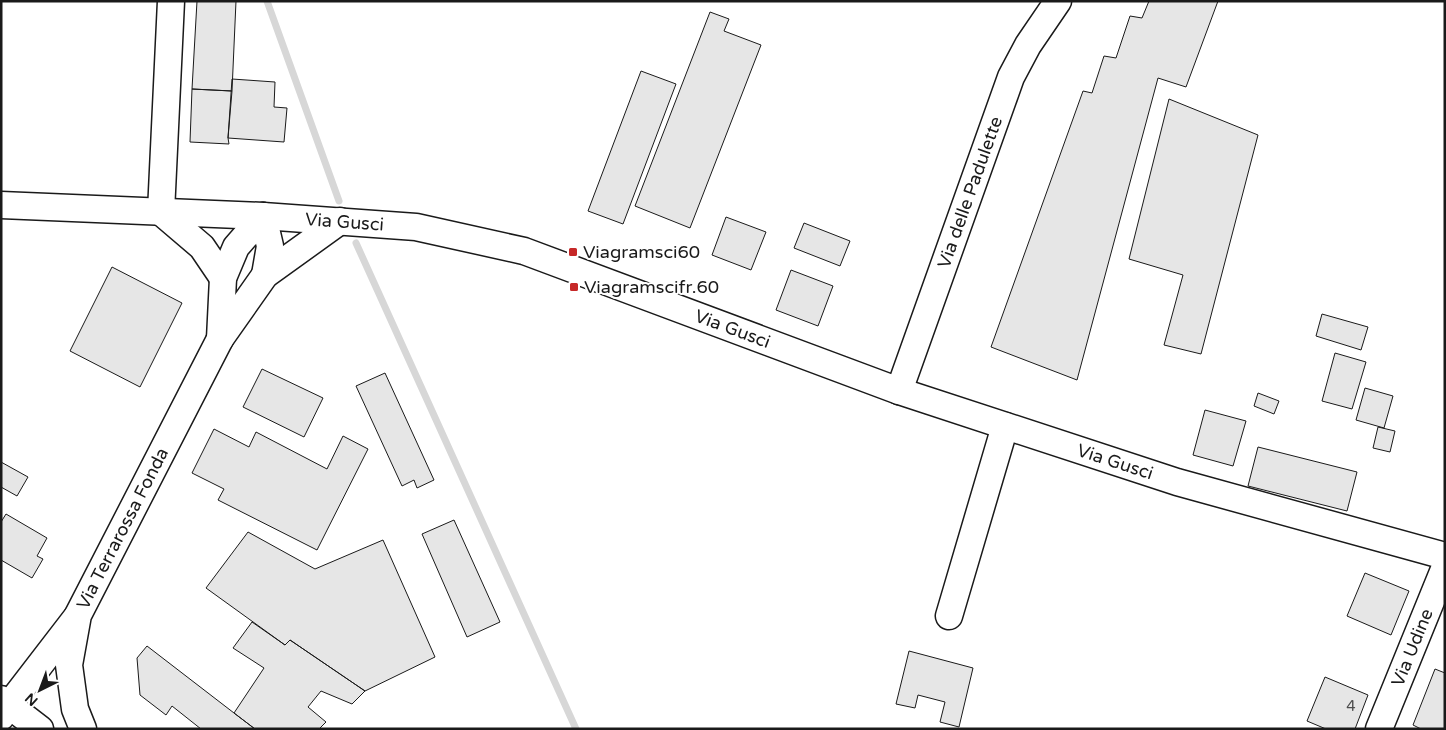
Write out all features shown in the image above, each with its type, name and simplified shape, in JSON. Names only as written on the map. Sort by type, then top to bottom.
[{"type":"street","points":[[171,1],[161,212],[202,247],[222,278]]},
{"type":"street","name":"Via delle Padulette","points":[[898,391],[1011,77],[1028,45],[1058,1]]},
{"type":"street","name":"Via Gusci","points":[[1,205],[263,216],[416,227],[524,251],[898,391],[1176,482],[1445,556]]},
{"type":"street","points":[[263,216],[270,246],[265,275]]},
{"type":"street","points":[[220,339],[222,278],[236,247],[263,216]]},
{"type":"street","points":[[265,275],[340,222]]},
{"type":"street","name":"Via Terrarossa Fonda","points":[[83,729],[75,709],[70,665],[78,615],[220,339],[265,275]]},
{"type":"street","points":[[949,616],[1005,426]]},
{"type":"street","name":"Via Udine","points":[[1379,729],[1445,567]]},
{"type":"street","points":[[40,729],[4,707],[78,615]]},
{"type":"building","points":[[197,1],[236,1],[232,91],[192,89]]},
{"type":"building","points":[[1149,1],[1218,1],[1186,87],[1158,78],[1077,380],[991,347],[1083,91],[1092,93],[1104,56],[1116,58],[1130,16],[1142,18]]},
{"type":"building","points":[[710,12],[729,19],[724,31],[761,45],[690,228],[635,206]]},
{"type":"building","points":[[641,71],[676,84],[623,224],[588,211]]},
{"type":"building","points":[[232,79],[275,82],[274,107],[287,108],[284,142],[228,138]]},
{"type":"building","points":[[192,89],[232,91],[229,144],[190,142]]},
{"type":"building","points":[[1169,99],[1258,135],[1201,354],[1164,345],[1183,275],[1129,259]]},
{"type":"building","points":[[726,217],[766,232],[751,270],[712,255]]},
{"type":"building","points":[[804,223],[850,241],[840,266],[794,248]]},
{"type":"building","points":[[112,267],[182,303],[140,387],[70,351]]},
{"type":"building","points":[[791,270],[833,286],[818,326],[776,310]]},
{"type":"building","points":[[1322,314],[1368,327],[1361,350],[1316,336]]},
{"type":"building","points":[[1335,353],[1366,362],[1352,409],[1322,401]]},
{"type":"building","points":[[262,369],[323,398],[304,437],[243,407]]},
{"type":"building","points":[[385,373],[434,480],[417,488],[414,480],[402,486],[356,386]]},
{"type":"building","points":[[1365,388],[1393,396],[1384,428],[1356,420]]},
{"type":"building","points":[[1258,393],[1279,401],[1274,414],[1254,406]]},
{"type":"building","points":[[1205,410],[1246,421],[1233,466],[1193,455]]},
{"type":"building","points":[[1378,427],[1395,431],[1390,452],[1373,448]]},
{"type":"building","points":[[214,429],[249,447],[256,432],[327,469],[343,436],[368,449],[317,550],[218,500],[224,489],[192,473]]},
{"type":"building","points":[[1258,447],[1357,472],[1347,511],[1248,486]]},
{"type":"building","points":[[1,462],[28,477],[17,496],[1,487]]},
{"type":"building","points":[[6,514],[47,538],[37,556],[43,559],[32,578],[1,560],[1,522]]},
{"type":"building","points":[[454,520],[500,622],[467,637],[422,534]]},
{"type":"building","points":[[248,532],[315,569],[383,540],[435,657],[365,691],[290,640],[285,645],[206,588]]},
{"type":"building","points":[[1365,573],[1409,591],[1391,635],[1347,616]]},
{"type":"building","points":[[252,622],[285,645],[290,640],[365,691],[352,704],[321,691],[308,707],[326,722],[319,729],[255,729],[234,713],[264,668],[233,648]]},
{"type":"building","points":[[147,646],[255,729],[201,729],[172,706],[166,715],[140,695],[137,658]]},
{"type":"building","points":[[909,651],[973,668],[959,727],[940,722],[945,702],[918,695],[915,708],[896,704]]},
{"type":"building","points":[[1435,669],[1445,673],[1445,729],[1421,729],[1413,725]]},
{"type":"building","points":[[1325,677],[1368,695],[1355,729],[1326,729],[1307,721]]},
{"type":"waterway","points":[[267,1],[339,201]]},
{"type":"waterway","points":[[356,243],[576,729]]},
{"type":"place","name":"Viagramsci60","points":[[573,252]]},
{"type":"place","name":"Viagramscifr.60","points":[[574,287]]}]
